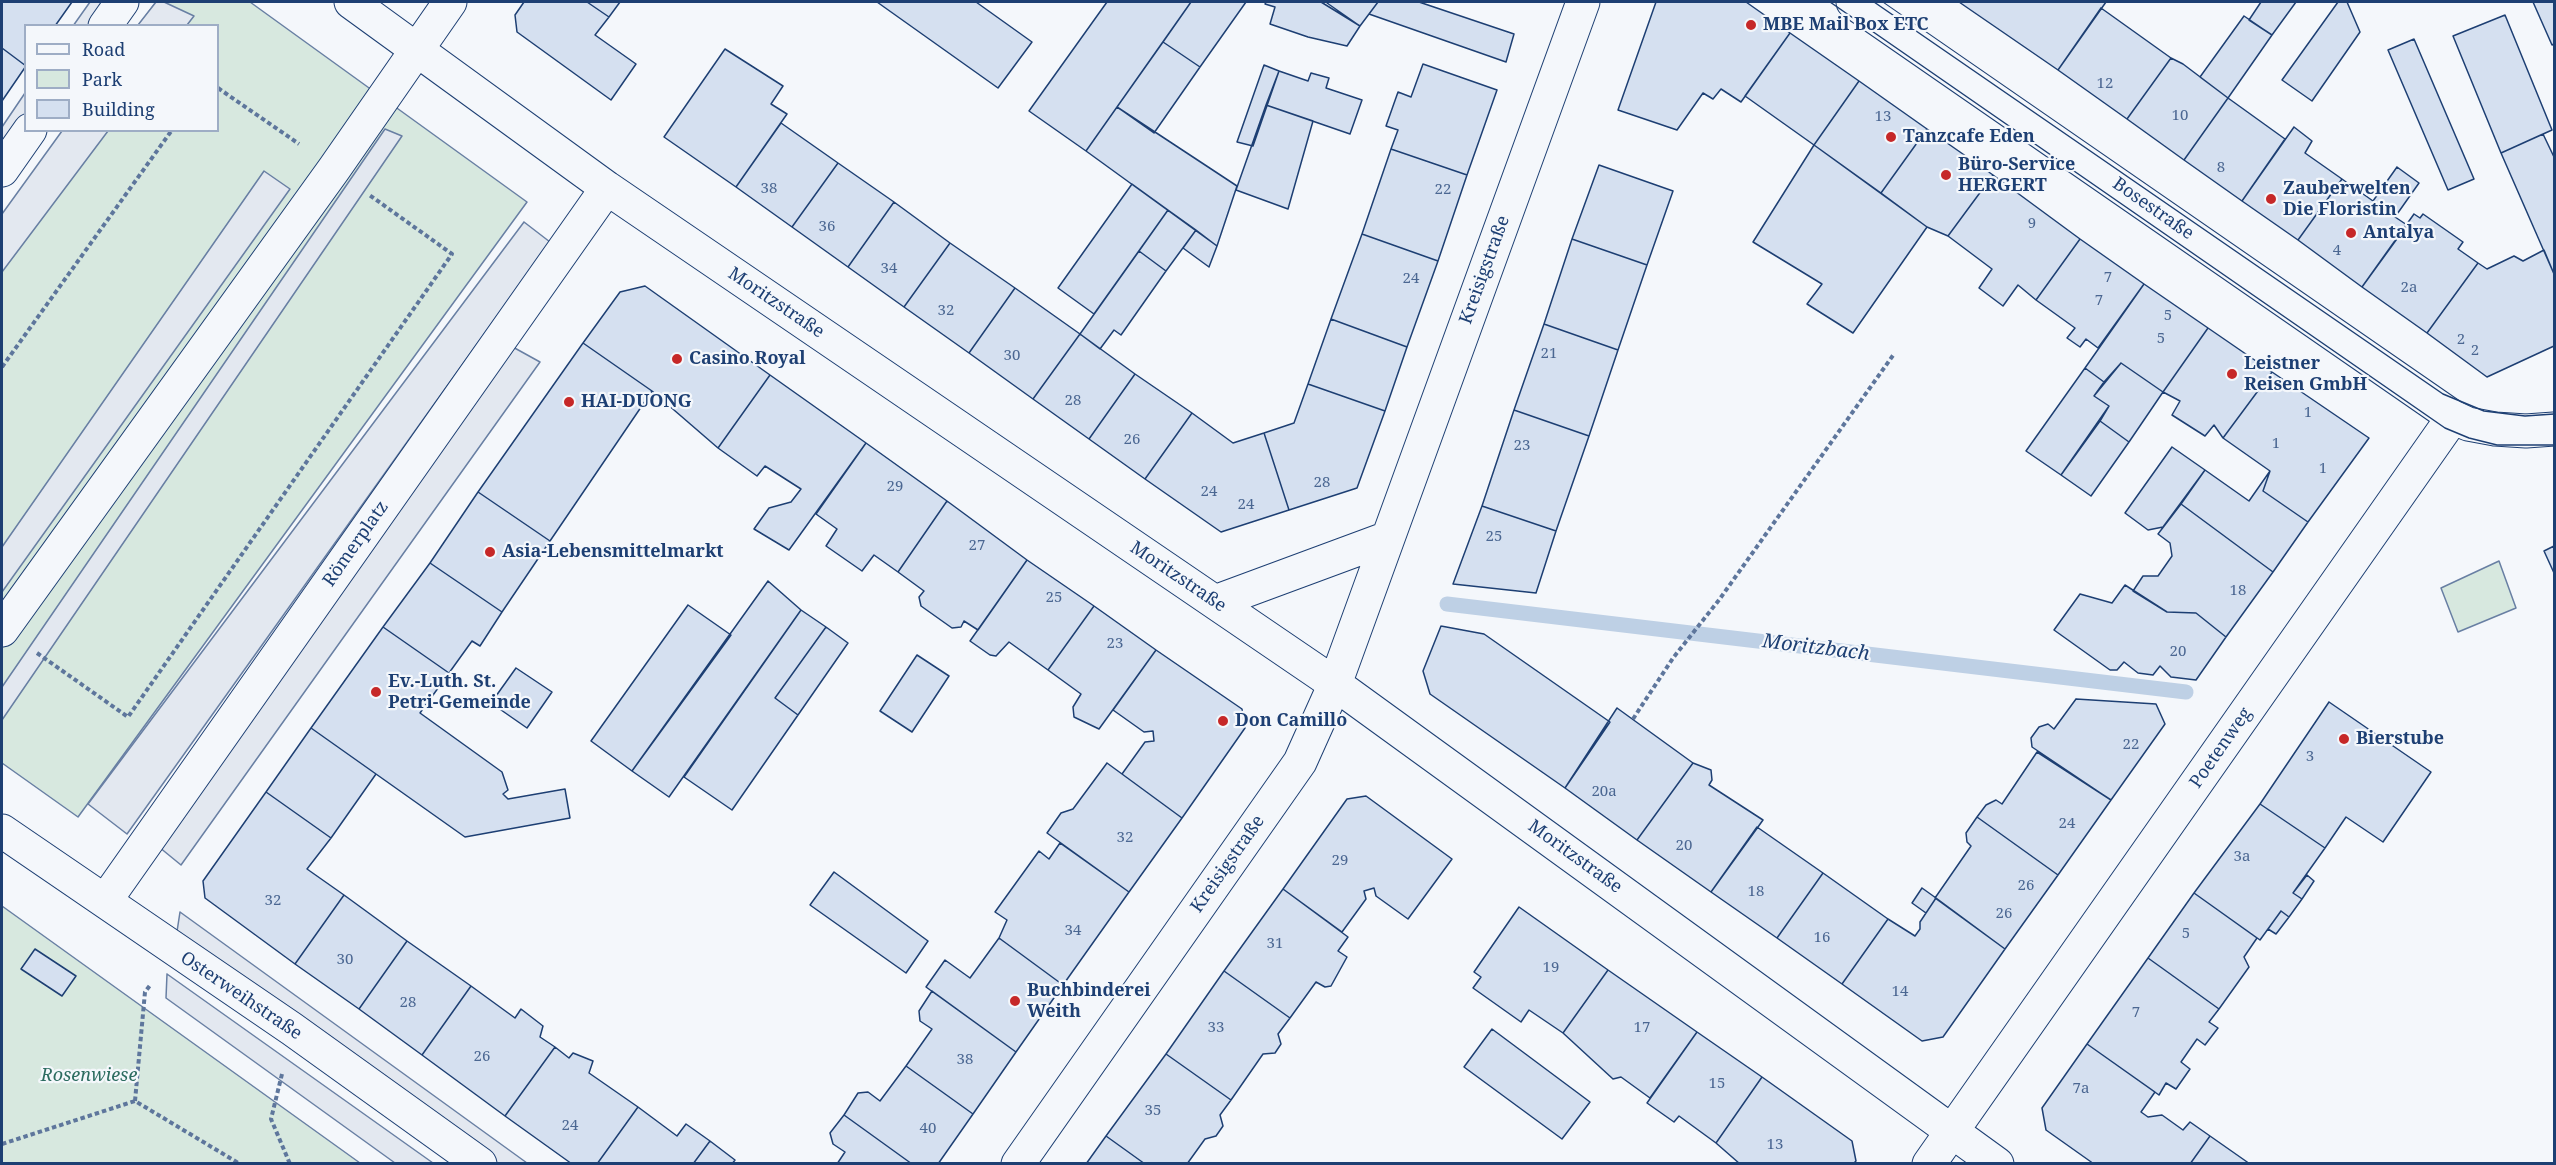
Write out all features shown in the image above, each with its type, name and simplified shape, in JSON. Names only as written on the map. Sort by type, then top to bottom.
[{"type":"street","points":[[106,24],[122,2]]},
{"type":"street","name":"Moritzstraße","points":[[351,2],[607,188],[1335,684],[1997,1164]]},
{"type":"street","points":[[2,629],[334,169],[450,2]]},
{"type":"street","name":"Kreisigstraße","points":[[1018,1164],[1300,762],[1335,684],[1583,2]]},
{"type":"street","name":"Bosestraße","points":[[1853,2],[2453,417]]},
{"type":"street","points":[[2,170],[29,132]]},
{"type":"street","name":"Römerplatz","points":[[105,901],[607,188]]},
{"type":"street","points":[[2453,417],[2468,424],[2495,429],[2526,431],[2554,429]]},
{"type":"street","name":"Poetenweg","points":[[1929,1164],[2453,417]]},
{"type":"street","points":[[1215,602],[1388,538]]},
{"type":"street","name":"Osterweihstraße","points":[[2,831],[174,951],[292,1029],[480,1164]]},
{"type":"path","points":[[2,629],[128,717],[452,254],[219,89]]},
{"type":"path","points":[[2,367],[171,132]]},
{"type":"path","points":[[1633,719],[1672,658],[1719,600],[1894,354]]},
{"type":"path","points":[[135,1101],[146,992],[174,951]]},
{"type":"path","points":[[290,1164],[271,1119],[292,1029]]},
{"type":"path","points":[[2,1144],[135,1101],[240,1164]]},
{"type":"green space","points":[[156,2],[250,2],[527,202],[78,817],[2,763],[2,225],[66,132],[219,132],[219,24],[140,24]]},
{"type":"green space","points":[[2499,561],[2516,608],[2458,632],[2441,588]]},
{"type":"green space","name":"Rosenwiese","points":[[2,906],[360,1163],[2,1163]]},
{"type":"shaded area","points":[[90,2],[121,2],[106,24],[74,24]]},
{"type":"shaded area","points":[[156,2],[164,2],[194,16],[188,24],[139,24]]},
{"type":"shaded area","points":[[24,94],[25,132],[2,170],[2,127]]},
{"type":"shaded area","points":[[385,129],[402,136],[2,720],[2,687]]},
{"type":"shaded area","points":[[61,132],[107,132],[2,272],[2,214]]},
{"type":"shaded area","points":[[264,171],[290,189],[2,592],[2,547]]},
{"type":"shaded area","points":[[524,222],[550,242],[127,834],[88,804]]},
{"type":"shaded area","points":[[511,346],[540,362],[181,865],[159,847]]},
{"type":"shaded area","points":[[180,912],[527,1163],[487,1163],[174,951]]},
{"type":"shaded area","points":[[167,974],[433,1163],[395,1163],[166,998]]},
{"type":"building","points":[[2,2],[72,2],[56,24],[24,24],[24,64],[2,48]]},
{"type":"building","points":[[524,2],[587,2],[609,17],[595,35],[636,64],[611,100],[517,32],[515,15]]},
{"type":"building","points":[[587,2],[620,2],[609,17]]},
{"type":"building","points":[[877,2],[976,2],[1032,42],[998,88]]},
{"type":"building","points":[[1107,2],[1191,2],[1086,151],[1029,111]]},
{"type":"building","points":[[1191,2],[1246,2],[1200,67],[1163,42]]},
{"type":"building","points":[[1266,2],[1321,2],[1360,26],[1347,46],[1308,37],[1270,24],[1275,7],[1265,4]]},
{"type":"building","points":[[1378,2],[1360,26],[1327,3]]},
{"type":"building","points":[[1378,2],[1419,2],[1514,34],[1506,62],[1369,14]]},
{"type":"building","points":[[1656,2],[1746,2],[1790,33],[1741,102],[1721,89],[1713,99],[1703,93],[1677,130],[1618,110]]},
{"type":"building","points":[[1959,2],[2106,2],[2058,70]]},
{"type":"building","points":[[2261,2],[2296,2],[2272,35],[2249,20]]},
{"type":"building","points":[[2338,2],[2347,2],[2360,32],[2312,101],[2282,80]]},
{"type":"building","points":[[2533,2],[2554,2],[2554,44],[2552,45]]},
{"type":"building","points":[[2101,8],[2171,58],[2127,119],[2058,70]]},
{"type":"building","points":[[2505,15],[2552,130],[2501,153],[2453,36]]},
{"type":"building","points":[[2244,16],[2272,35],[2228,98],[2200,77]]},
{"type":"building","points":[[1790,33],[1859,81],[1814,145],[1745,96]]},
{"type":"building","points":[[2414,39],[2474,179],[2448,190],[2388,50]]},
{"type":"building","points":[[1163,42],[1200,67],[1154,133],[1117,107]]},
{"type":"building","points":[[2,48],[24,64],[24,69],[2,101]]},
{"type":"building","points":[[725,49],[783,86],[771,104],[787,114],[736,187],[664,137]]},
{"type":"building","points":[[2171,58],[2183,64],[2228,98],[2184,160],[2127,119]]},
{"type":"building","points":[[1423,64],[1497,90],[1467,175],[1391,149],[1398,130],[1386,126],[1398,92],[1411,97]]},
{"type":"building","points":[[1264,65],[1279,71],[1253,146],[1237,142]]},
{"type":"building","points":[[1279,71],[1308,81],[1311,73],[1329,78],[1326,88],[1362,100],[1350,134],[1266,105]]},
{"type":"building","points":[[1859,81],[1927,129],[1881,193],[1814,145]]},
{"type":"building","points":[[2228,98],[2285,139],[2242,201],[2184,160]]},
{"type":"building","points":[[1266,105],[1313,121],[1288,209],[1236,190]]},
{"type":"building","points":[[1117,107],[1237,186],[1217,246],[1086,151]]},
{"type":"building","points":[[781,123],[838,163],[792,227],[736,187]]},
{"type":"building","points":[[2294,127],[2312,141],[2305,153],[2342,179],[2298,240],[2242,201]]},
{"type":"building","points":[[1927,129],[1993,175],[1948,236],[1927,227],[1881,193]]},
{"type":"building","points":[[2543,134],[2554,157],[2554,274],[2501,153]]},
{"type":"building","points":[[1814,145],[1927,227],[1853,333],[1807,304],[1822,284],[1753,242]]},
{"type":"building","points":[[1391,149],[1467,175],[1438,261],[1362,234]]},
{"type":"building","points":[[838,163],[894,202],[848,267],[792,227]]},
{"type":"building","points":[[1599,165],[1673,191],[1647,265],[1572,239]]},
{"type":"building","points":[[2397,167],[2419,183],[2395,217],[2407,225],[2362,287],[2298,240],[2342,179],[2373,201]]},
{"type":"building","points":[[1993,175],[2080,239],[2036,300],[2018,285],[2003,306],[1979,288],[1992,269],[1948,236]]},
{"type":"building","points":[[1132,184],[1168,210],[1094,314],[1058,288]]},
{"type":"building","points":[[894,202],[950,243],[904,307],[848,267]]},
{"type":"building","points":[[1168,210],[1196,230],[1166,271],[1139,251]]},
{"type":"building","points":[[2414,214],[2420,218],[2423,214],[2463,242],[2458,249],[2478,263],[2427,333],[2362,287]]},
{"type":"building","points":[[1196,230],[1217,246],[1209,267],[1183,248]]},
{"type":"building","points":[[1362,234],[1438,261],[1407,347],[1331,319]]},
{"type":"building","points":[[1572,239],[1647,265],[1618,350],[1544,324]]},
{"type":"building","points":[[2080,239],[2144,284],[2098,348],[2086,339],[2080,347],[2067,338],[2075,328],[2036,300]]},
{"type":"building","points":[[950,243],[1015,288],[969,353],[904,307]]},
{"type":"building","points":[[2544,250],[2554,274],[2554,346],[2487,377],[2427,333],[2478,263],[2487,269],[2514,256],[2523,261]]},
{"type":"building","points":[[1139,251],[1166,271],[1121,335],[1114,330],[1100,349],[1080,334]]},
{"type":"building","points":[[2144,284],[2208,328],[2163,392],[2121,363],[2104,382],[2085,368]]},
{"type":"building","name":"Casino Royal","points":[[645,286],[770,375],[718,448],[652,391],[583,343],[620,292]]},
{"type":"building","points":[[1015,288],[1080,334],[1033,399],[969,353]]},
{"type":"building","points":[[1331,319],[1407,347],[1385,411],[1308,384]]},
{"type":"building","points":[[1544,324],[1618,350],[1589,436],[1514,410]]},
{"type":"building","points":[[2208,328],[2272,372],[2223,438],[2214,425],[2205,436],[2172,415],[2180,401],[2163,392]]},
{"type":"building","points":[[1080,334],[1135,374],[1089,439],[1033,399]]},
{"type":"building","points":[[583,343],[652,391],[550,541],[478,492]]},
{"type":"building","points":[[2121,363],[2163,392],[2129,442],[2100,421],[2109,406],[2094,396]]},
{"type":"building","points":[[2085,368],[2104,382],[2094,396],[2109,406],[2061,475],[2026,451]]},
{"type":"building","points":[[2272,372],[2369,438],[2308,522],[2263,491],[2270,471],[2223,438]]},
{"type":"building","points":[[1135,374],[1192,413],[1145,479],[1089,439]]},
{"type":"building","points":[[770,375],[866,443],[789,550],[754,529],[769,508],[791,502],[801,489],[765,466],[757,476],[718,448]]},
{"type":"building","points":[[1308,384],[1385,411],[1357,488],[1289,510],[1264,433],[1294,423]]},
{"type":"building","points":[[1514,410],[1589,436],[1556,531],[1482,506]]},
{"type":"building","points":[[1192,413],[1233,443],[1264,433],[1289,510],[1221,532],[1145,479]]},
{"type":"building","points":[[2100,421],[2129,442],[2091,496],[2061,475]]},
{"type":"building","points":[[866,443],[947,501],[898,572],[874,555],[862,571],[826,546],[837,529],[816,514]]},
{"type":"building","points":[[2172,447],[2205,470],[2163,527],[2148,530],[2125,513]]},
{"type":"building","points":[[2205,470],[2249,501],[2270,471],[2263,491],[2308,522],[2273,572],[2181,504]]},
{"type":"building","name":"Asia-Lebensmittelmarkt","points":[[478,492],[550,541],[502,612],[430,563]]},
{"type":"building","points":[[947,501],[1027,560],[978,630],[964,621],[961,627],[952,628],[921,606],[919,597],[924,591],[898,572]]},
{"type":"building","points":[[2181,504],[2273,572],[2226,637],[2196,613],[2167,612],[2133,591],[2143,576],[2158,576],[2172,556],[2170,543],[2158,534]]},
{"type":"building","points":[[1482,506],[1556,531],[1536,593],[1453,584]]},
{"type":"building","points":[[2554,546],[2554,573],[2544,551]]},
{"type":"building","points":[[1027,560],[1094,606],[1048,670],[1009,642],[996,656],[990,655],[970,641]]},
{"type":"building","points":[[430,563],[502,612],[480,646],[472,641],[449,673],[383,627]]},
{"type":"building","points":[[768,581],[801,610],[669,797],[632,771]]},
{"type":"building","points":[[2125,585],[2167,612],[2196,613],[2226,637],[2196,680],[2171,677],[2160,666],[2153,675],[2138,673],[2124,662],[2117,670],[2110,670],[2054,630],[2080,594],[2112,603]]},
{"type":"building","points":[[688,605],[731,635],[632,771],[591,741]]},
{"type":"building","points":[[1094,606],[1156,650],[1099,729],[1074,717],[1073,707],[1081,694],[1048,670]]},
{"type":"building","points":[[801,610],[826,627],[775,698],[798,715],[732,810],[684,777]]},
{"type":"building","points":[[1441,626],[1484,634],[1610,722],[1565,788],[1430,694],[1423,671]]},
{"type":"building","points":[[383,627],[449,673],[420,713],[502,772],[508,790],[503,794],[508,799],[565,789],[570,818],[465,837],[311,728]]},
{"type":"building","points":[[826,627],[848,643],[798,715],[775,698]]},
{"type":"building","points":[[1156,650],[1242,709],[1245,728],[1182,818],[1122,774],[1145,742],[1154,741],[1153,731],[1144,732],[1113,710]]},
{"type":"building","points":[[917,655],[949,676],[912,732],[880,711]]},
{"type":"building","points":[[516,668],[552,692],[527,728],[491,703]]},
{"type":"building","points":[[2076,699],[2156,704],[2165,724],[2111,800],[2032,747],[2031,738],[2039,727],[2048,724],[2054,729]]},
{"type":"building","points":[[2329,702],[2431,772],[2383,842],[2346,817],[2325,848],[2260,804]]},
{"type":"building","points":[[1617,708],[1693,763],[1637,840],[1565,788]]},
{"type":"building","points":[[311,728],[376,774],[331,838],[266,792]]},
{"type":"building","points":[[2037,752],[2111,800],[2058,875],[1977,817],[1986,805],[1996,800],[2002,804]]},
{"type":"building","points":[[1107,763],[1182,818],[1129,892],[1047,833],[1061,813],[1073,809]]},
{"type":"building","points":[[1693,763],[1711,770],[1712,780],[1709,785],[1763,820],[1711,892],[1637,840]]},
{"type":"building","points":[[266,792],[331,838],[307,869],[344,895],[295,964],[205,898],[203,881]]},
{"type":"building","points":[[1366,796],[1452,859],[1408,919],[1376,896],[1374,888],[1364,891],[1366,899],[1342,932],[1283,889],[1347,799]]},
{"type":"building","points":[[2260,804],[2325,848],[2293,893],[2302,899],[2289,917],[2281,911],[2260,940],[2194,893]]},
{"type":"building","points":[[1977,817],[2058,875],[2005,949],[1935,898],[1971,846],[1967,842],[1966,833]]},
{"type":"building","points":[[1757,827],[1823,873],[1777,938],[1711,892]]},
{"type":"building","points":[[1060,843],[1129,892],[1063,985],[999,938],[1007,920],[995,912],[1039,851],[1049,859]]},
{"type":"building","points":[[834,872],[928,941],[906,973],[810,905]]},
{"type":"building","points":[[1823,873],[1888,919],[1842,984],[1777,938]]},
{"type":"building","points":[[2307,875],[2314,881],[2302,899],[2293,893]]},
{"type":"building","points":[[1922,888],[1936,898],[1926,913],[1912,903]]},
{"type":"building","points":[[1283,889],[1348,937],[1338,951],[1347,957],[1331,986],[1325,987],[1316,982],[1290,1018],[1224,971]]},
{"type":"building","points":[[2194,893],[2257,938],[2244,957],[2249,967],[2219,1009],[2148,958]]},
{"type":"building","points":[[344,895],[407,941],[359,1009],[295,964]]},
{"type":"building","points":[[1936,898],[2005,949],[1943,1037],[1922,1041],[1842,984],[1888,919],[1915,936],[1920,929],[1920,922]]},
{"type":"building","points":[[1519,907],[1608,970],[1563,1033],[1529,1010],[1521,1022],[1473,988],[1481,977],[1474,972]]},
{"type":"building","points":[[2281,911],[2289,917],[2276,934],[2268,929]]},
{"type":"building","points":[[999,938],[1063,985],[1016,1052],[926,987],[945,960],[970,978]]},
{"type":"building","points":[[407,941],[471,986],[422,1055],[359,1009]]},
{"type":"building","points":[[35,949],[76,976],[62,996],[21,969]]},
{"type":"building","points":[[2148,958],[2219,1009],[2209,1022],[2218,1028],[2205,1045],[2197,1039],[2181,1062],[2190,1069],[2176,1089],[2166,1083],[2159,1095],[2087,1044]]},
{"type":"building","points":[[1608,970],[1697,1032],[1650,1098],[1621,1077],[1613,1079],[1563,1033]]},
{"type":"building","points":[[1224,971],[1290,1018],[1278,1034],[1281,1044],[1275,1053],[1263,1054],[1231,1100],[1166,1054]]},
{"type":"building","points":[[471,986],[515,1018],[521,1009],[543,1026],[540,1037],[555,1047],[505,1116],[422,1055]]},
{"type":"building","points":[[932,991],[1016,1052],[973,1114],[906,1066],[932,1029],[920,1021],[919,1011]]},
{"type":"building","points":[[1492,1029],[1590,1102],[1562,1139],[1464,1067]]},
{"type":"building","points":[[1697,1032],[1762,1077],[1716,1143],[1679,1116],[1674,1122],[1647,1103]]},
{"type":"building","points":[[2087,1044],[2155,1092],[2141,1112],[2148,1117],[2162,1115],[2183,1130],[2190,1122],[2210,1136],[2190,1164],[2094,1164],[2046,1130],[2042,1108]]},
{"type":"building","points":[[555,1047],[569,1058],[573,1053],[593,1061],[589,1073],[638,1107],[597,1164],[572,1164],[505,1116]]},
{"type":"building","points":[[1166,1054],[1231,1100],[1220,1115],[1223,1126],[1216,1136],[1205,1139],[1187,1164],[1145,1164],[1106,1136]]},
{"type":"building","points":[[906,1066],[973,1114],[938,1164],[912,1164],[844,1115],[858,1093],[868,1092],[880,1101]]},
{"type":"building","points":[[1762,1077],[1852,1141],[1856,1161],[1853,1164],[1740,1164],[1716,1143]]},
{"type":"building","points":[[638,1107],[677,1136],[686,1124],[710,1141],[693,1164],[597,1164]]},
{"type":"building","points":[[844,1115],[912,1164],[837,1164],[845,1152],[833,1144],[830,1133]]},
{"type":"building","points":[[1106,1136],[1145,1164],[1086,1164]]},
{"type":"building","points":[[2210,1136],[2250,1164],[2190,1164]]},
{"type":"building","points":[[710,1141],[735,1160],[732,1164],[693,1164]]},
{"type":"waterway","name":"Moritzbach","points":[[1447,604],[2186,692]]},
{"type":"tram line","points":[[1830,2],[2445,428],[2469,438],[2497,445],[2554,445]]},
{"type":"tram line","points":[[1874,2],[2443,394],[2484,411],[2525,416],[2554,414]]},
{"type":"place","name":"MBE Mail Box ETC","points":[[1751,25]]},
{"type":"place","name":"Tanzcafe Eden","points":[[1891,137]]},
{"type":"place","name":"Büro-Service HERGERT","points":[[1946,175]]},
{"type":"place","name":"Zauberwelten Die Floristin","points":[[2271,199]]},
{"type":"place","name":"Antalya","points":[[2351,233]]},
{"type":"place","name":"Casino Royal","points":[[677,359]]},
{"type":"place","name":"Leistner Reisen GmbH","points":[[2232,374]]},
{"type":"place","name":"HAI-DUONG","points":[[569,402]]},
{"type":"place","name":"Asia-Lebensmittelmarkt","points":[[490,552]]},
{"type":"place","name":"Ev.-Luth. St. Petri-Gemeinde","points":[[376,692]]},
{"type":"place","name":"Don Camillo","points":[[1223,721]]},
{"type":"place","name":"Bierstube","points":[[2344,739]]},
{"type":"place","name":"Buchbinderei Weith","points":[[1015,1001]]}]
